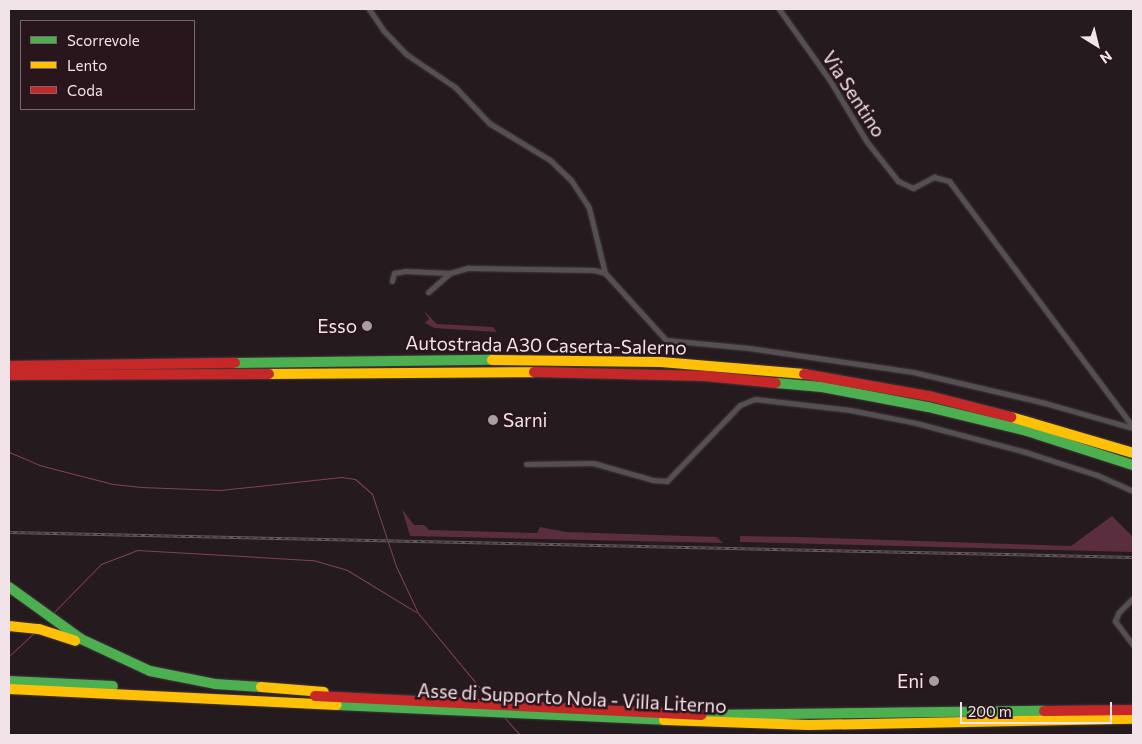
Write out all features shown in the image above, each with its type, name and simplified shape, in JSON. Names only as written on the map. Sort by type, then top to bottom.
[{"type":"highway","name":"Autostrada A30 Caserta-Salerno","points":[[9,366],[554,359],[720,367],[808,374],[929,396],[1031,422],[1133,454]]},
{"type":"highway","name":"Autostrada A30 Caserta-Salerno","points":[[9,375],[555,372],[705,376],[822,387],[928,407],[1027,431],[1133,464]]},
{"type":"highway","points":[[9,587],[42,613],[54,628]]},
{"type":"highway","points":[[9,626],[54,628],[97,649],[150,671],[193,681],[313,690],[377,699]]},
{"type":"highway","name":"Asse di Supporto Nola - Villa Literno","points":[[9,682],[377,699],[461,707]]},
{"type":"highway","name":"Asse di Supporto Nola - Villa Literno","points":[[9,689],[461,707],[809,725],[1133,719]]},
{"type":"highway","points":[[9,696],[51,690]]},
{"type":"highway","name":"Asse di Supporto Nola - Villa Literno","points":[[533,711],[768,715],[1133,710]]},
{"type":"street","points":[[369,9],[388,37],[406,54],[455,87],[494,126],[550,160],[571,180],[589,208],[605,273],[666,340],[749,348],[913,372],[1045,403],[1133,428]]},
{"type":"street","name":"Via Sentino","points":[[781,11],[789,26],[829,79],[875,154],[898,181],[911,188],[934,177],[949,180],[1133,428]]},
{"type":"street","points":[[392,281],[394,273],[405,271],[450,273],[468,268],[579,269],[605,273]]},
{"type":"street","points":[[428,292],[450,273]]},
{"type":"street","points":[[526,464],[593,463],[653,480],[667,481],[740,406],[755,399],[850,410],[916,422],[1022,451],[1097,475],[1133,491]]},
{"type":"street","points":[[1133,598],[1119,612],[1114,621],[1133,645]]},
{"type":"shaded area","points":[[423,310],[437,324],[493,327],[497,332],[434,328],[425,323],[429,319]]},
{"type":"shaded area","points":[[402,509],[414,525],[424,525],[429,530],[537,533],[540,527],[566,532],[717,537],[723,543],[410,536]]},
{"type":"shaded area","points":[[1112,516],[1133,537],[1133,552],[740,542],[740,536],[1071,546]]},
{"type":"waterway","points":[[9,452],[39,465],[113,484],[141,487],[220,490],[341,477],[355,479],[372,494],[396,566],[418,613],[490,700]]},
{"type":"waterway","points":[[52,614],[101,564],[137,550],[313,560],[347,570],[416,612]]},
{"type":"waterway","points":[[9,656],[34,633]]},
{"type":"waterway","points":[[504,717],[520,735]]},
{"type":"railway","points":[[9,532],[1133,557]]},
{"type":"traffic: fast","points":[[235,363],[492,360]]},
{"type":"traffic: fast","points":[[776,383],[822,387],[928,407],[1027,431],[1133,465]]},
{"type":"traffic: fast","points":[[9,587],[81,639],[150,671],[215,684],[261,687]]},
{"type":"traffic: fast","points":[[9,681],[113,686]]},
{"type":"traffic: fast","points":[[337,705],[664,720]]},
{"type":"traffic: fast","points":[[702,715],[1044,711]]},
{"type":"traffic: slow","points":[[492,360],[661,362],[804,374]]},
{"type":"traffic: slow","points":[[269,374],[534,372]]},
{"type":"traffic: slow","points":[[1011,417],[1133,453]]},
{"type":"traffic: slow","points":[[9,626],[39,629],[75,641]]},
{"type":"traffic: slow","points":[[261,687],[324,692]]},
{"type":"traffic: slow","points":[[9,689],[337,705]]},
{"type":"traffic: slow","points":[[664,720],[809,725],[1133,719]]},
{"type":"traffic: jam","points":[[9,366],[235,363]]},
{"type":"traffic: jam","points":[[534,372],[705,376],[776,383]]},
{"type":"traffic: jam","points":[[9,375],[269,374]]},
{"type":"traffic: jam","points":[[804,374],[929,396],[1011,417]]},
{"type":"traffic: jam","points":[[315,696],[702,715]]},
{"type":"traffic: jam","points":[[1044,711],[1133,710]]},
{"type":"place","name":"Esso","points":[[367,326]]},
{"type":"place","name":"Sarni","points":[[493,420]]},
{"type":"place","name":"Eni","points":[[934,681]]}]
